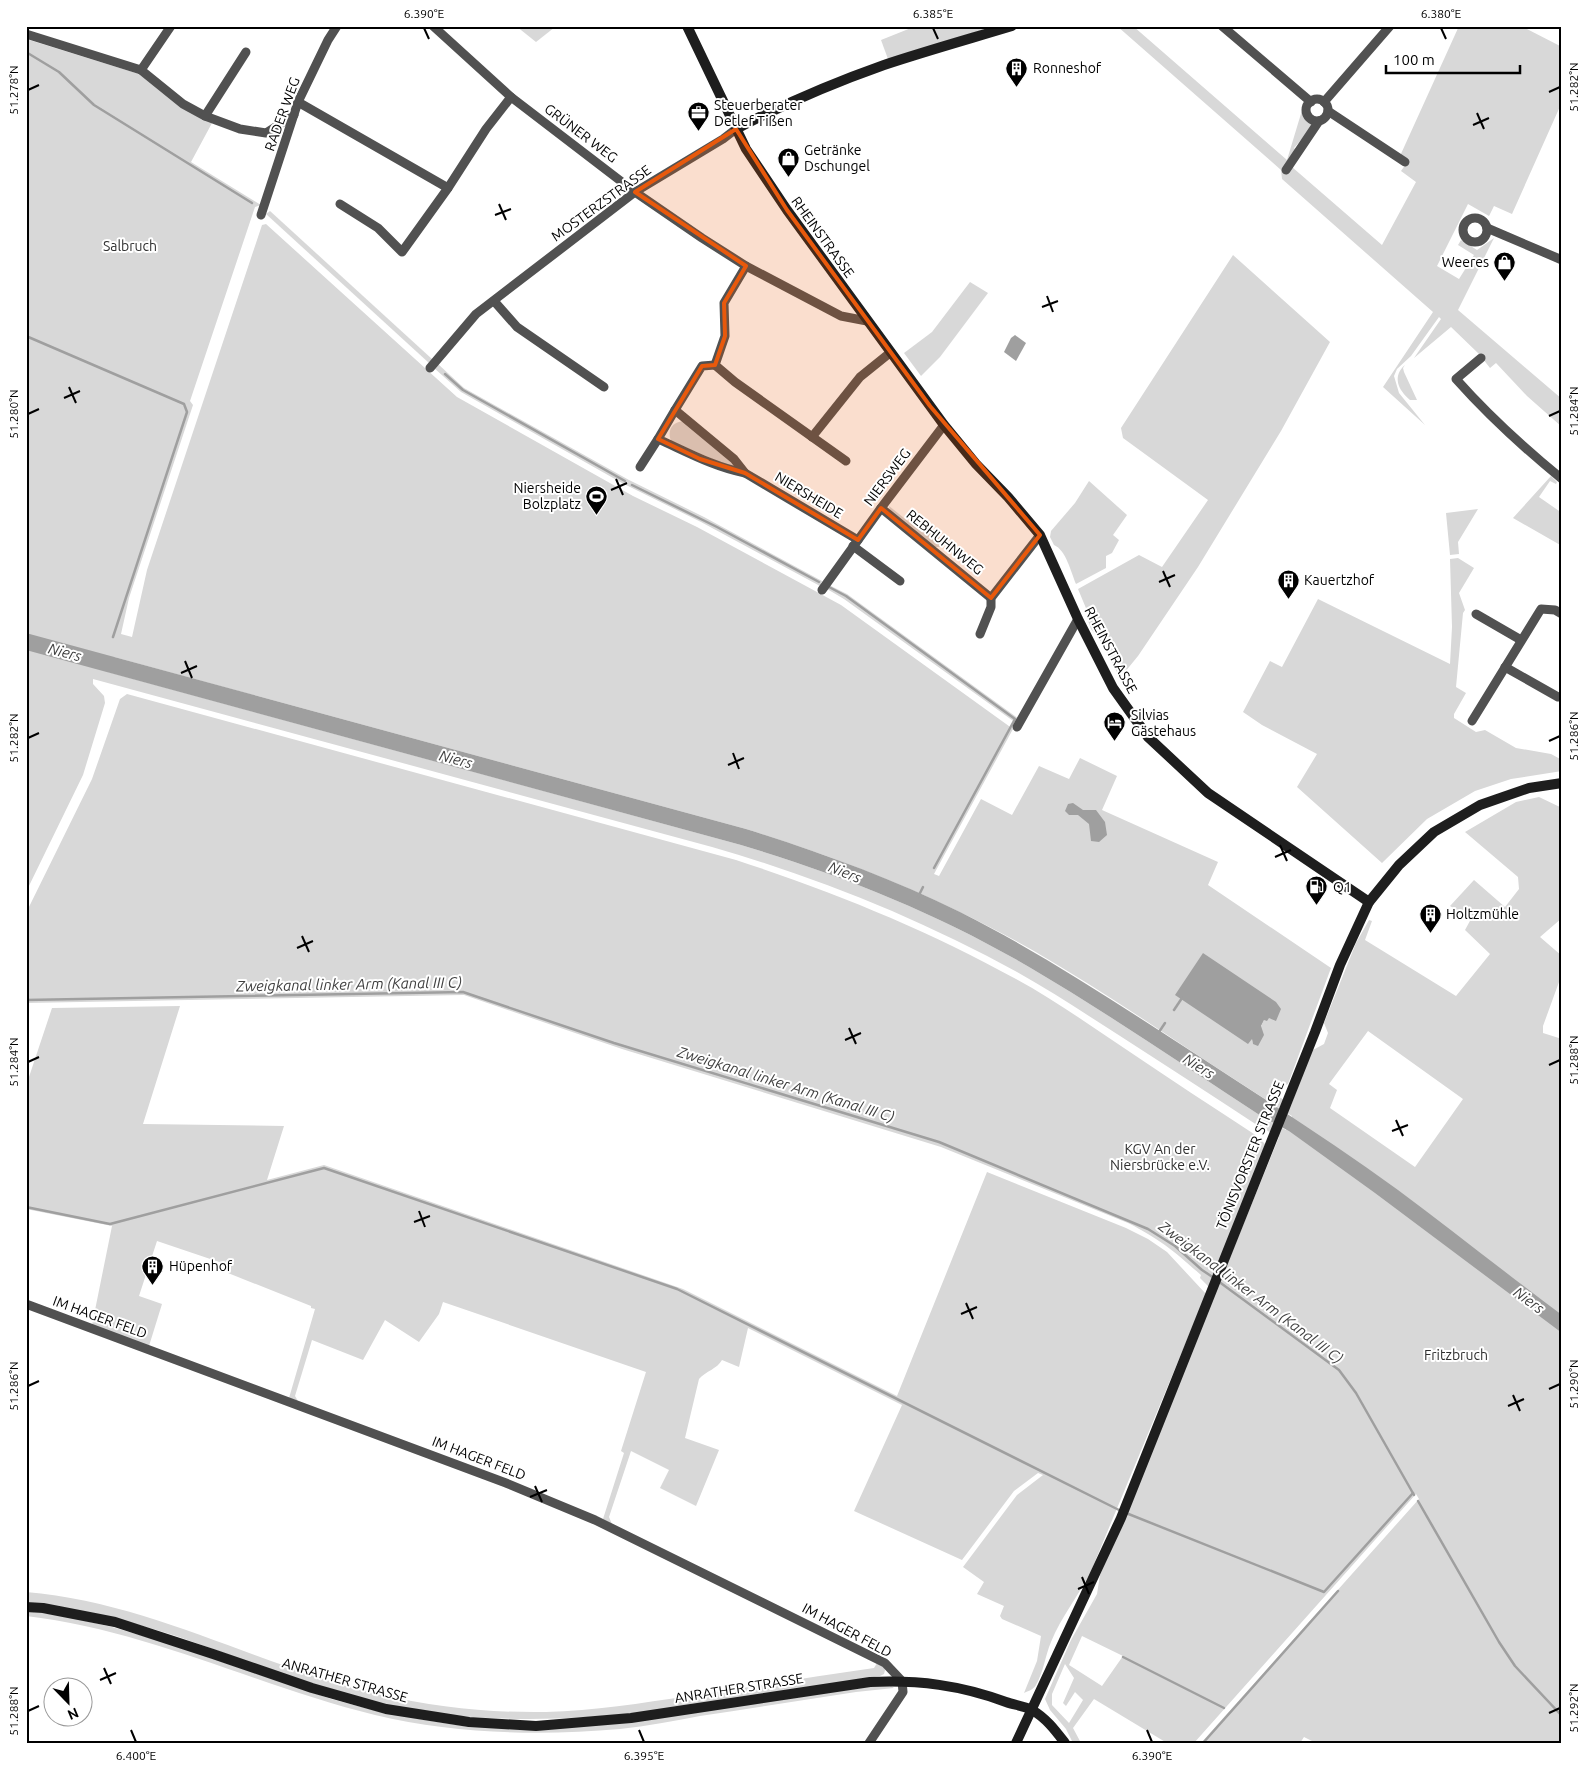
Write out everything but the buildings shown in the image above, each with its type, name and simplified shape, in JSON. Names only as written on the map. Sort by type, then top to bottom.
[{"type":"main road","name":"RHEINSTRASSE","points":[[687,26],[746,149],[787,210],[944,425],[976,464],[1008,497],[1040,535],[1078,619],[1113,688],[1148,737],[1208,793],[1369,902]]},
{"type":"main road","name":"MOSTERZSTRASSE","points":[[736,129],[811,93],[884,65],[1012,26]]},
{"type":"main road","name":"TÖNISVORSTER STRASSE","points":[[1016,1743],[1121,1518],[1340,965],[1369,902],[1399,865],[1434,832],[1447,823],[1480,805],[1529,788],[1562,783]]},
{"type":"main road","name":"ANRATHER STRASSE","points":[[26,1607],[43,1608],[115,1622],[312,1688],[386,1709],[469,1722],[536,1726],[631,1718],[870,1682],[902,1680],[965,1689],[1031,1710],[1049,1723],[1065,1743]]},
{"type":"street","points":[[141,70],[171,26]]},
{"type":"street","name":"RADER WEG","points":[[262,215],[298,102],[337,26]]},
{"type":"street","name":"GRÜNER WEG","points":[[433,26],[511,97],[635,192],[702,238],[746,266],[841,316],[867,321]]},
{"type":"street","points":[[1222,26],[1311,102]]},
{"type":"street","points":[[1324,102],[1390,26]]},
{"type":"street","points":[[26,34],[141,70],[183,104],[206,116],[240,129],[261,133],[270,131],[294,115]]},
{"type":"street","points":[[206,116],[246,52]]},
{"type":"street","points":[[340,204],[378,228],[402,252],[448,188],[486,129],[511,97]]},
{"type":"street","points":[[1286,170],[1319,121],[1325,118],[1328,111],[1327,106],[1324,102],[1317,100],[1311,102],[1307,108],[1312,120],[1319,121]]},
{"type":"street","points":[[298,102],[448,188]]},
{"type":"street","points":[[1328,111],[1405,162]]},
{"type":"street","name":"MOSTERZSTRASSE","points":[[430,368],[476,314],[635,192],[723,139],[736,129]]},
{"type":"street","points":[[1487,228],[1562,260]]},
{"type":"street","points":[[715,365],[725,336],[724,303],[746,266]]},
{"type":"street","points":[[494,301],[517,327],[604,387]]},
{"type":"street","points":[[812,437],[860,377],[891,352]]},
{"type":"street","points":[[1481,358],[1456,379],[1484,411],[1519,445],[1562,480]]},
{"type":"street","points":[[640,467],[702,366],[715,365],[735,382],[846,461]]},
{"type":"street","name":"NIERSHEIDE","points":[[675,410],[734,459],[745,473],[856,543]]},
{"type":"street","name":"NIERSWEG","points":[[822,590],[944,425]]},
{"type":"street","name":"NIERSHEIDE","points":[[658,438],[730,470],[745,473]]},
{"type":"street","name":"REBHUHNWEG","points":[[881,508],[991,598]]},
{"type":"street","points":[[980,634],[991,607],[991,598],[1040,535]]},
{"type":"street","points":[[856,543],[900,581]]},
{"type":"street","points":[[1472,721],[1541,610],[1555,610],[1562,614]]},
{"type":"street","points":[[1476,614],[1522,640]]},
{"type":"street","points":[[1017,727],[1078,619]]},
{"type":"street","points":[[1505,666],[1558,697]]},
{"type":"street","name":"IM HAGER FELD","points":[[26,1304],[436,1456],[595,1520],[885,1663],[902,1680]]},
{"type":"street","points":[[868,1743],[903,1692],[902,1680]]},
{"type":"highlighted area","points":[[736,129],[787,210],[930,406],[1040,535],[991,598],[881,508],[858,540],[745,473],[700,459],[658,439],[702,366],[715,365],[725,336],[724,303],[746,266],[635,192]]},
{"type":"green space","points":[[516,26],[555,26],[555,27],[536,42]]},
{"type":"green space","points":[[916,26],[995,26],[888,59],[881,40]]},
{"type":"green space","points":[[1117,26],[1133,26],[1287,160],[1303,107],[1307,119],[1312,122],[1313,126],[1294,148],[1296,150],[1292,167],[1382,245],[1416,182],[1401,171],[1408,161],[1400,156],[1459,26],[1521,26],[1562,47],[1562,102],[1512,214],[1494,206],[1489,216],[1468,204],[1437,266],[1459,279],[1474,255],[1458,245],[1461,240],[1477,250],[1494,238],[1458,310],[1562,399],[1562,427],[1527,396],[1496,363],[1490,368],[1479,354],[1451,327],[1414,358],[1441,319],[1439,317],[1411,356],[1397,369],[1394,376],[1399,393],[1425,425],[1383,387],[1433,312],[1282,179],[1281,170]]},
{"type":"green space","points":[[26,39],[139,74],[212,123],[191,162],[261,205],[255,207],[190,401],[193,405],[129,598],[121,634],[132,637],[147,570],[262,225],[266,224],[457,397],[633,496],[697,527],[841,605],[1013,729],[934,874],[939,876],[981,799],[1012,815],[1039,766],[1069,779],[1080,758],[1117,776],[1102,810],[1218,862],[1208,885],[1331,968],[1288,1084],[1283,1086],[1278,1084],[1274,1093],[1291,1105],[1313,1050],[1324,1044],[1328,1033],[1324,1023],[1356,943],[1369,920],[1372,921],[1365,940],[1456,996],[1490,954],[1465,930],[1471,919],[1450,906],[1474,880],[1505,907],[1519,889],[1518,877],[1465,832],[1516,802],[1539,797],[1562,808],[1562,918],[1540,937],[1562,956],[1562,978],[1543,1026],[1543,1033],[1562,1039],[1562,1743],[1316,1743],[1304,1737],[1300,1743],[1201,1743],[1419,1499],[1416,1494],[1194,1743],[1167,1743],[1094,1699],[1073,1728],[1081,1743],[1073,1743],[1066,1729],[1050,1710],[1045,1699],[1071,1640],[1097,1594],[1100,1575],[1125,1516],[1209,1287],[1200,1278],[1201,1275],[1167,1246],[1128,1223],[941,1147],[622,1049],[464,995],[26,1003],[26,913],[92,779],[120,699],[127,694],[736,860],[808,885],[879,913],[982,961],[1057,1003],[1257,1136],[1265,1144],[1222,1277],[1279,1137],[1260,1127],[1080,1010],[1017,972],[906,917],[830,886],[752,859],[93,679],[93,684],[104,696],[105,703],[83,775],[26,892]],"holes":[[[114,657],[746,829],[820,854],[893,882],[1000,932],[1099,991],[1292,1116],[1286,1130],[1264,1118],[1059,985],[995,948],[889,897],[816,869],[741,845],[108,672]],[[1203,953],[1264,1020],[1253,1044],[1252,1038]],[[1368,1031],[1463,1099],[1415,1167],[1330,1108],[1337,1090],[1329,1084]],[[1082,1636],[1123,1656],[1102,1686],[1069,1665]],[[1065,1664],[1074,1678],[1063,1703],[1066,1706],[1075,1692],[1083,1700],[1069,1723],[1052,1705],[1052,1694]]]},
{"type":"green space","points":[[270,211],[432,359],[429,363],[266,214]]},
{"type":"green space","points":[[1233,255],[1330,342],[1281,431],[1198,567],[1138,656],[1120,678],[1102,643],[1091,629],[1087,618],[1088,613],[1078,589],[1139,555],[1162,567],[1208,500],[1123,438],[1121,428]]},
{"type":"green space","points":[[970,282],[988,293],[940,357],[921,376],[904,353],[932,332]]},
{"type":"green space","points":[[438,364],[464,388],[629,480],[704,517],[822,581],[820,586],[701,522],[622,483],[461,392],[434,368]]},
{"type":"green space","points":[[1405,365],[1403,368],[1404,372],[1417,400],[1410,400],[1402,392],[1398,383],[1399,374],[1401,369]]},
{"type":"green space","points":[[684,421],[734,463],[734,467],[671,441],[670,430],[676,423]]},
{"type":"green space","points":[[1551,476],[1557,482],[1556,484],[1550,481],[1539,497],[1562,513],[1562,546],[1513,518]]},
{"type":"green space","points":[[1089,481],[1127,515],[1113,535],[1119,540],[1112,553],[1106,556],[1106,568],[1076,584],[1065,556],[1054,545],[1050,537],[1051,531],[1075,503]]},
{"type":"green space","points":[[889,506],[919,530],[924,524],[943,540],[944,545],[934,547],[890,511]]},
{"type":"green space","points":[[1478,509],[1458,542],[1459,554],[1450,555],[1446,513]]},
{"type":"green space","points":[[1458,558],[1474,568],[1459,593],[1465,610],[1463,613],[1456,687],[1466,693],[1454,714],[1454,718],[1476,732],[1485,730],[1516,748],[1551,754],[1562,760],[1562,771],[1511,779],[1475,791],[1427,819],[1382,863],[1297,787],[1317,754],[1262,725],[1243,712],[1270,661],[1282,667],[1318,599],[1450,664],[1452,627],[1450,559]]},
{"type":"green space","points":[[829,585],[847,594],[1019,719],[1016,723],[844,599],[827,589]]},
{"type":"green space","points":[[180,1006],[143,1124],[284,1126],[267,1180],[324,1165],[683,1289],[897,1396],[987,1172],[1126,1228],[1148,1239],[1167,1252],[1206,1294],[1091,1571],[1055,1633],[1035,1687],[1024,1693],[1037,1661],[1041,1636],[1002,1619],[1000,1616],[1004,1606],[977,1594],[984,1582],[963,1567],[1017,1495],[1043,1475],[1038,1473],[1014,1491],[962,1560],[854,1511],[902,1405],[748,1328],[739,1367],[722,1360],[699,1379],[685,1438],[719,1450],[696,1506],[660,1488],[669,1470],[631,1451],[609,1517],[612,1524],[603,1519],[624,1453],[621,1451],[646,1372],[443,1302],[439,1314],[419,1342],[385,1320],[363,1360],[312,1340],[295,1396],[298,1401],[289,1398],[315,1309],[228,1273],[231,1266],[157,1241],[139,1296],[162,1304],[149,1346],[92,1325],[112,1226],[26,1209],[26,1086],[52,1008]]},
{"type":"green space","points":[[26,1592],[72,1598],[117,1608],[336,1683],[381,1695],[463,1708],[525,1712],[582,1710],[874,1668],[877,1663],[883,1666],[885,1670],[884,1674],[880,1676],[753,1697],[626,1714],[562,1718],[498,1718],[435,1713],[371,1701],[346,1694],[139,1625],[64,1608],[26,1602]]},
{"type":"green space","points":[[26,1611],[64,1616],[112,1627],[167,1643],[331,1699],[377,1711],[469,1727],[616,1724],[888,1684],[894,1688],[856,1692],[620,1729],[528,1733],[466,1730],[375,1715],[331,1703],[115,1633],[71,1623],[26,1616]]},
{"type":"water","points":[[1015,335],[1026,343],[1016,361],[1004,352],[1011,338]]},
{"type":"water","name":"Niers","points":[[26,633],[746,829],[854,866],[908,888],[960,912],[1020,944],[1079,979],[1297,1120],[1398,1190],[1562,1315],[1562,1333],[1289,1131],[1264,1118],[1118,1022],[1029,967],[925,913],[816,869],[741,845],[26,650]]},
{"type":"water","points":[[1073,803],[1083,810],[1096,810],[1105,822],[1107,835],[1099,842],[1091,841],[1089,824],[1078,815],[1069,815],[1065,811],[1068,804]]},
{"type":"water","points":[[1203,953],[1276,1002],[1281,1009],[1276,1021],[1269,1018],[1267,1021],[1264,1020],[1261,1026],[1264,1035],[1258,1046],[1253,1044],[1252,1039],[1248,1044],[1175,995]]},
{"type":"waterway","points":[[26,52],[59,72],[94,105],[252,203]]},
{"type":"waterway","points":[[26,336],[184,404],[187,412],[113,637]]},
{"type":"waterway","points":[[445,374],[463,390],[625,481]]},
{"type":"waterway","points":[[632,485],[717,527],[819,582]]},
{"type":"waterway","points":[[829,587],[846,596],[1015,719],[934,868]]},
{"type":"waterway","points":[[918,897],[923,887]]},
{"type":"waterway","name":"Zweigkanal linker Arm (Kanal III C)","points":[[26,1000],[463,992],[614,1043],[939,1142],[1148,1229],[1175,1246],[1214,1278]]},
{"type":"waterway","points":[[1174,1010],[1182,998]]},
{"type":"waterway","points":[[1159,1032],[1165,1023]]},
{"type":"waterway","points":[[26,1207],[110,1224],[324,1168],[677,1289],[1121,1511]]},
{"type":"waterway","name":"Zweigkanal linker Arm (Kanal III C)","points":[[1218,1281],[1339,1370],[1356,1393],[1414,1495]]},
{"type":"waterway","points":[[1126,1513],[1324,1592],[1413,1493]]},
{"type":"waterway","name":"Zweigkanal linker Arm (Kanal III C)","points":[[1418,1501],[1499,1642],[1515,1666],[1562,1716]]},
{"type":"waterway","points":[[1203,1743],[1338,1591]]},
{"type":"waterway","points":[[1123,1657],[1224,1708]]},
{"type":"place","name":"Ronneshof","points":[[1017,87]]},
{"type":"place","name":"Steuerberater Detlef Tißen","points":[[698,132]]},
{"type":"place","name":"Getränke Dschungel","points":[[788,177]]},
{"type":"place","name":"Weeres","points":[[1505,281]]},
{"type":"place","name":"Niersheide Bolzplatz","points":[[597,515]]},
{"type":"place","name":"Kauertzhof","points":[[1288,599]]},
{"type":"place","name":"Silvias Gästehaus","points":[[1115,742]]},
{"type":"place","name":"Q1","points":[[1317,906]]},
{"type":"place","name":"Holtzmühle","points":[[1430,933]]},
{"type":"place","name":"Hüpenhof","points":[[153,1285]]},
{"type":"park label","name":"Salbruch","points":[[130,246]]},
{"type":"park label","name":"KGV An der Niersbrücke e.V.","points":[[1160,1158]]},
{"type":"park label","name":"Fritzbruch","points":[[1456,1355]]}]
